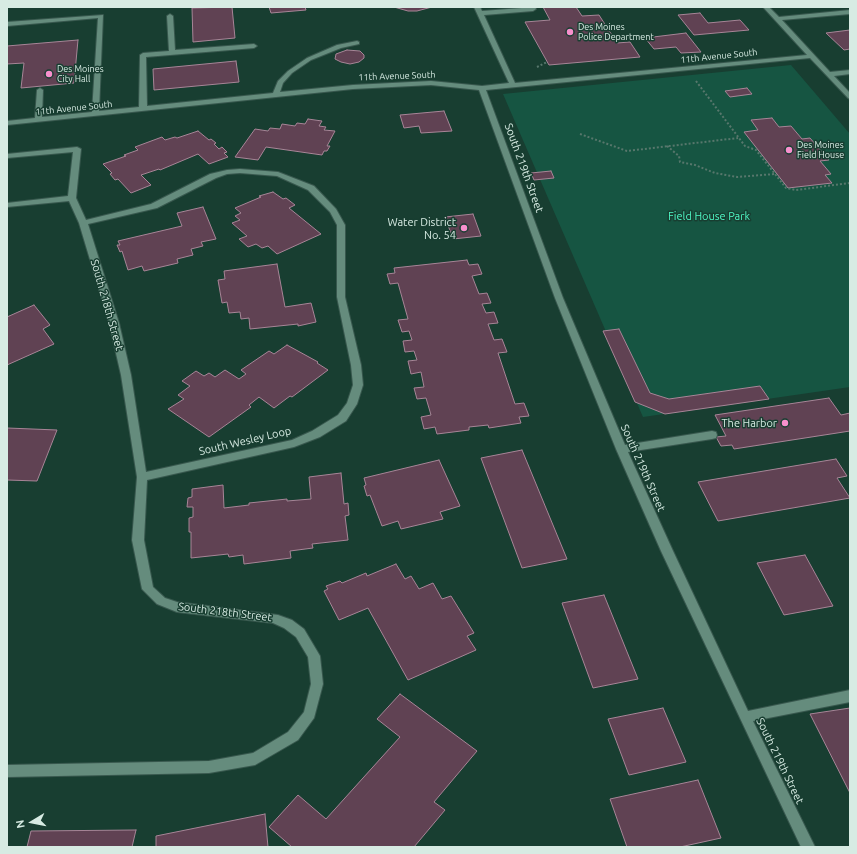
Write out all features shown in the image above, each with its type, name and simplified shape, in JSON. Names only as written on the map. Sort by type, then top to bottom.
[{"type":"street","points":[[513,85],[479,10],[533,9],[532,7]]},
{"type":"street","points":[[766,7],[850,97]]},
{"type":"street","points":[[778,19],[850,12]]},
{"type":"street","points":[[7,24],[101,16],[95,115]]},
{"type":"street","points":[[170,16],[172,53]]},
{"type":"street","points":[[276,95],[280,82],[290,72],[309,59],[339,46],[357,43]]},
{"type":"street","points":[[143,110],[143,55],[254,46]]},
{"type":"street","name":"11th Avenue South","points":[[7,123],[353,87],[431,83],[482,88],[812,56]]},
{"type":"street","points":[[828,74],[850,72]]},
{"type":"street","name":"South 219th Street","points":[[482,88],[559,298],[621,449],[667,551],[808,847]]},
{"type":"street","points":[[38,120],[40,90]]},
{"type":"street","name":"South 218th Street","points":[[7,156],[77,149],[72,198],[83,223],[115,330],[126,375],[142,477],[138,540],[148,589],[161,601],[177,607],[274,618],[288,624],[300,633],[314,656],[316,684],[310,714],[293,736],[256,759],[209,767],[7,771]]},
{"type":"street","name":"South Wesley Loop","points":[[83,223],[154,206],[214,176],[227,172],[240,171],[278,174],[311,188],[333,210],[341,225],[341,297],[356,365],[358,385],[352,404],[342,418],[316,434],[294,443],[142,477]]},
{"type":"street","points":[[7,205],[72,198]]},
{"type":"street","points":[[621,449],[712,435]]},
{"type":"street","points":[[745,717],[850,696]]},
{"type":"path","points":[[686,68],[745,146],[756,150],[786,188],[790,190],[850,183]]},
{"type":"path","points":[[580,134],[627,151],[739,138]]},
{"type":"path","points":[[666,146],[679,156],[680,162],[695,165],[715,173],[737,177],[775,174]]},
{"type":"green space","name":"Field House Park","points":[[791,65],[850,134],[850,387],[643,417],[503,94]]},
{"type":"building","points":[[232,7],[235,38],[193,42],[192,8]]},
{"type":"building","points":[[269,7],[305,7],[306,10],[271,13]]},
{"type":"building","points":[[394,7],[432,7],[417,11],[408,11]]},
{"type":"building","name":"Des Moines Police Department","points":[[543,7],[576,7],[582,16],[599,15],[617,43],[630,42],[640,57],[549,65],[525,22],[550,20]]},
{"type":"building","points":[[700,13],[708,23],[740,20],[749,30],[694,35],[678,15]]},
{"type":"building","points":[[850,30],[850,49],[844,50],[826,33]]},
{"type":"building","points":[[686,33],[701,52],[681,53],[676,47],[654,49],[645,38]]},
{"type":"building","name":"Des Moines City Hall","points":[[78,40],[74,83],[21,88],[24,63],[7,64],[7,46]]},
{"type":"building","points":[[347,50],[360,51],[364,55],[364,58],[359,62],[350,64],[335,59],[336,54]]},
{"type":"building","points":[[236,61],[239,82],[154,90],[153,69]]},
{"type":"building","points":[[747,88],[752,94],[730,97],[725,91]]},
{"type":"building","points":[[444,111],[452,131],[421,133],[419,126],[404,128],[400,115]]},
{"type":"building","name":"Des Moines Field House","points":[[772,118],[779,127],[791,126],[802,139],[810,138],[829,160],[820,161],[831,174],[825,175],[832,183],[788,188],[744,132],[758,130],[751,120]]},
{"type":"building","points":[[308,119],[322,121],[319,126],[326,127],[324,130],[335,131],[327,146],[330,146],[322,155],[266,147],[258,160],[235,157],[255,129],[268,131],[270,128],[280,129],[282,124],[295,126],[297,123],[305,124]]},
{"type":"building","points":[[198,131],[209,140],[211,139],[216,143],[214,144],[219,149],[222,147],[227,152],[224,153],[228,157],[209,164],[198,154],[160,170],[159,169],[141,175],[151,185],[131,193],[118,179],[115,180],[110,174],[112,173],[103,164],[126,156],[124,155],[138,150],[135,147],[162,137],[165,140],[175,137],[177,138]]},
{"type":"building","points":[[551,171],[554,178],[534,180],[531,173]]},
{"type":"building","points":[[273,192],[283,199],[286,198],[295,205],[289,208],[321,234],[277,254],[268,246],[262,248],[256,244],[248,247],[239,239],[247,236],[232,223],[240,220],[235,216],[241,213],[235,208],[261,197],[259,196]]},
{"type":"building","points":[[203,207],[216,239],[201,242],[203,246],[191,249],[193,255],[177,259],[178,263],[144,271],[142,266],[128,270],[122,251],[120,252],[117,245],[120,245],[118,241],[182,226],[177,213]]},
{"type":"building","name":"Water District No. 54","points":[[473,214],[481,236],[453,239],[445,217]]},
{"type":"building","points":[[467,260],[469,265],[478,264],[482,274],[472,276],[479,294],[487,293],[491,303],[482,304],[486,313],[494,312],[498,323],[488,324],[494,340],[502,339],[507,352],[498,353],[515,404],[524,403],[529,416],[519,417],[521,423],[489,428],[488,425],[469,427],[469,430],[437,434],[435,427],[424,429],[421,417],[431,415],[426,398],[417,399],[414,388],[424,387],[421,372],[411,374],[408,361],[417,360],[414,351],[405,352],[403,341],[412,340],[409,331],[402,332],[398,320],[408,319],[398,283],[390,284],[387,274],[395,273],[394,268]]},
{"type":"building","points":[[277,264],[285,307],[311,303],[316,322],[298,326],[298,324],[250,329],[249,318],[241,319],[240,312],[229,313],[227,302],[222,303],[218,280],[225,279],[224,271]]},
{"type":"building","points":[[34,305],[50,325],[43,329],[54,344],[7,365],[7,317]]},
{"type":"building","points":[[619,329],[650,393],[669,399],[760,386],[769,399],[665,414],[635,402],[603,331]]},
{"type":"building","points":[[287,345],[318,362],[317,363],[328,370],[292,397],[290,396],[274,408],[259,397],[249,405],[251,407],[209,437],[168,409],[184,399],[178,395],[190,386],[182,381],[196,371],[204,376],[209,373],[215,377],[225,370],[239,379],[246,374],[241,370],[269,351],[274,354]]},
{"type":"building","name":"The Harbor","points":[[829,398],[841,415],[850,413],[850,431],[734,449],[732,445],[721,446],[716,437],[726,436],[715,415]]},
{"type":"building","points":[[7,428],[57,430],[37,481],[7,480]]},
{"type":"building","points":[[522,450],[567,559],[522,568],[481,458]]},
{"type":"building","points":[[836,459],[847,476],[837,478],[850,498],[718,521],[698,482]]},
{"type":"building","points":[[439,460],[460,506],[440,512],[443,519],[401,529],[398,521],[382,526],[370,495],[367,496],[364,486],[366,485],[364,478]]},
{"type":"building","points":[[341,473],[344,504],[348,503],[349,515],[345,516],[348,540],[312,544],[313,548],[290,551],[291,558],[244,564],[243,555],[229,557],[228,554],[191,558],[191,532],[189,532],[189,518],[193,517],[193,507],[187,507],[188,498],[192,497],[192,489],[223,485],[224,508],[249,505],[249,503],[287,499],[287,501],[311,499],[309,477]]},
{"type":"building","points":[[805,555],[833,606],[784,615],[757,563]]},
{"type":"building","points":[[396,564],[405,579],[411,576],[419,589],[433,583],[442,599],[451,596],[474,633],[467,636],[476,650],[408,680],[368,608],[339,620],[324,591],[328,589],[326,586],[340,581],[342,583],[366,573],[367,576]]},
{"type":"building","points":[[604,595],[638,679],[593,688],[562,603]]},
{"type":"building","points":[[400,694],[477,751],[434,802],[445,810],[414,847],[292,847],[269,827],[298,795],[326,819],[400,737],[377,719]]},
{"type":"building","points":[[663,708],[686,762],[629,775],[608,719]]},
{"type":"building","points":[[850,708],[850,793],[810,714]]},
{"type":"building","points":[[698,780],[721,838],[680,847],[627,847],[610,799]]},
{"type":"building","points":[[265,814],[268,847],[156,847],[156,836]]},
{"type":"building","points":[[136,830],[132,847],[27,847],[31,831]]},
{"type":"place","name":"Des Moines Police Department","points":[[570,32]]},
{"type":"place","name":"Des Moines City Hall","points":[[49,74]]},
{"type":"place","name":"Des Moines Field House","points":[[789,150]]},
{"type":"place","name":"Water District No. 54","points":[[464,228]]},
{"type":"place","name":"The Harbor","points":[[785,423]]}]
